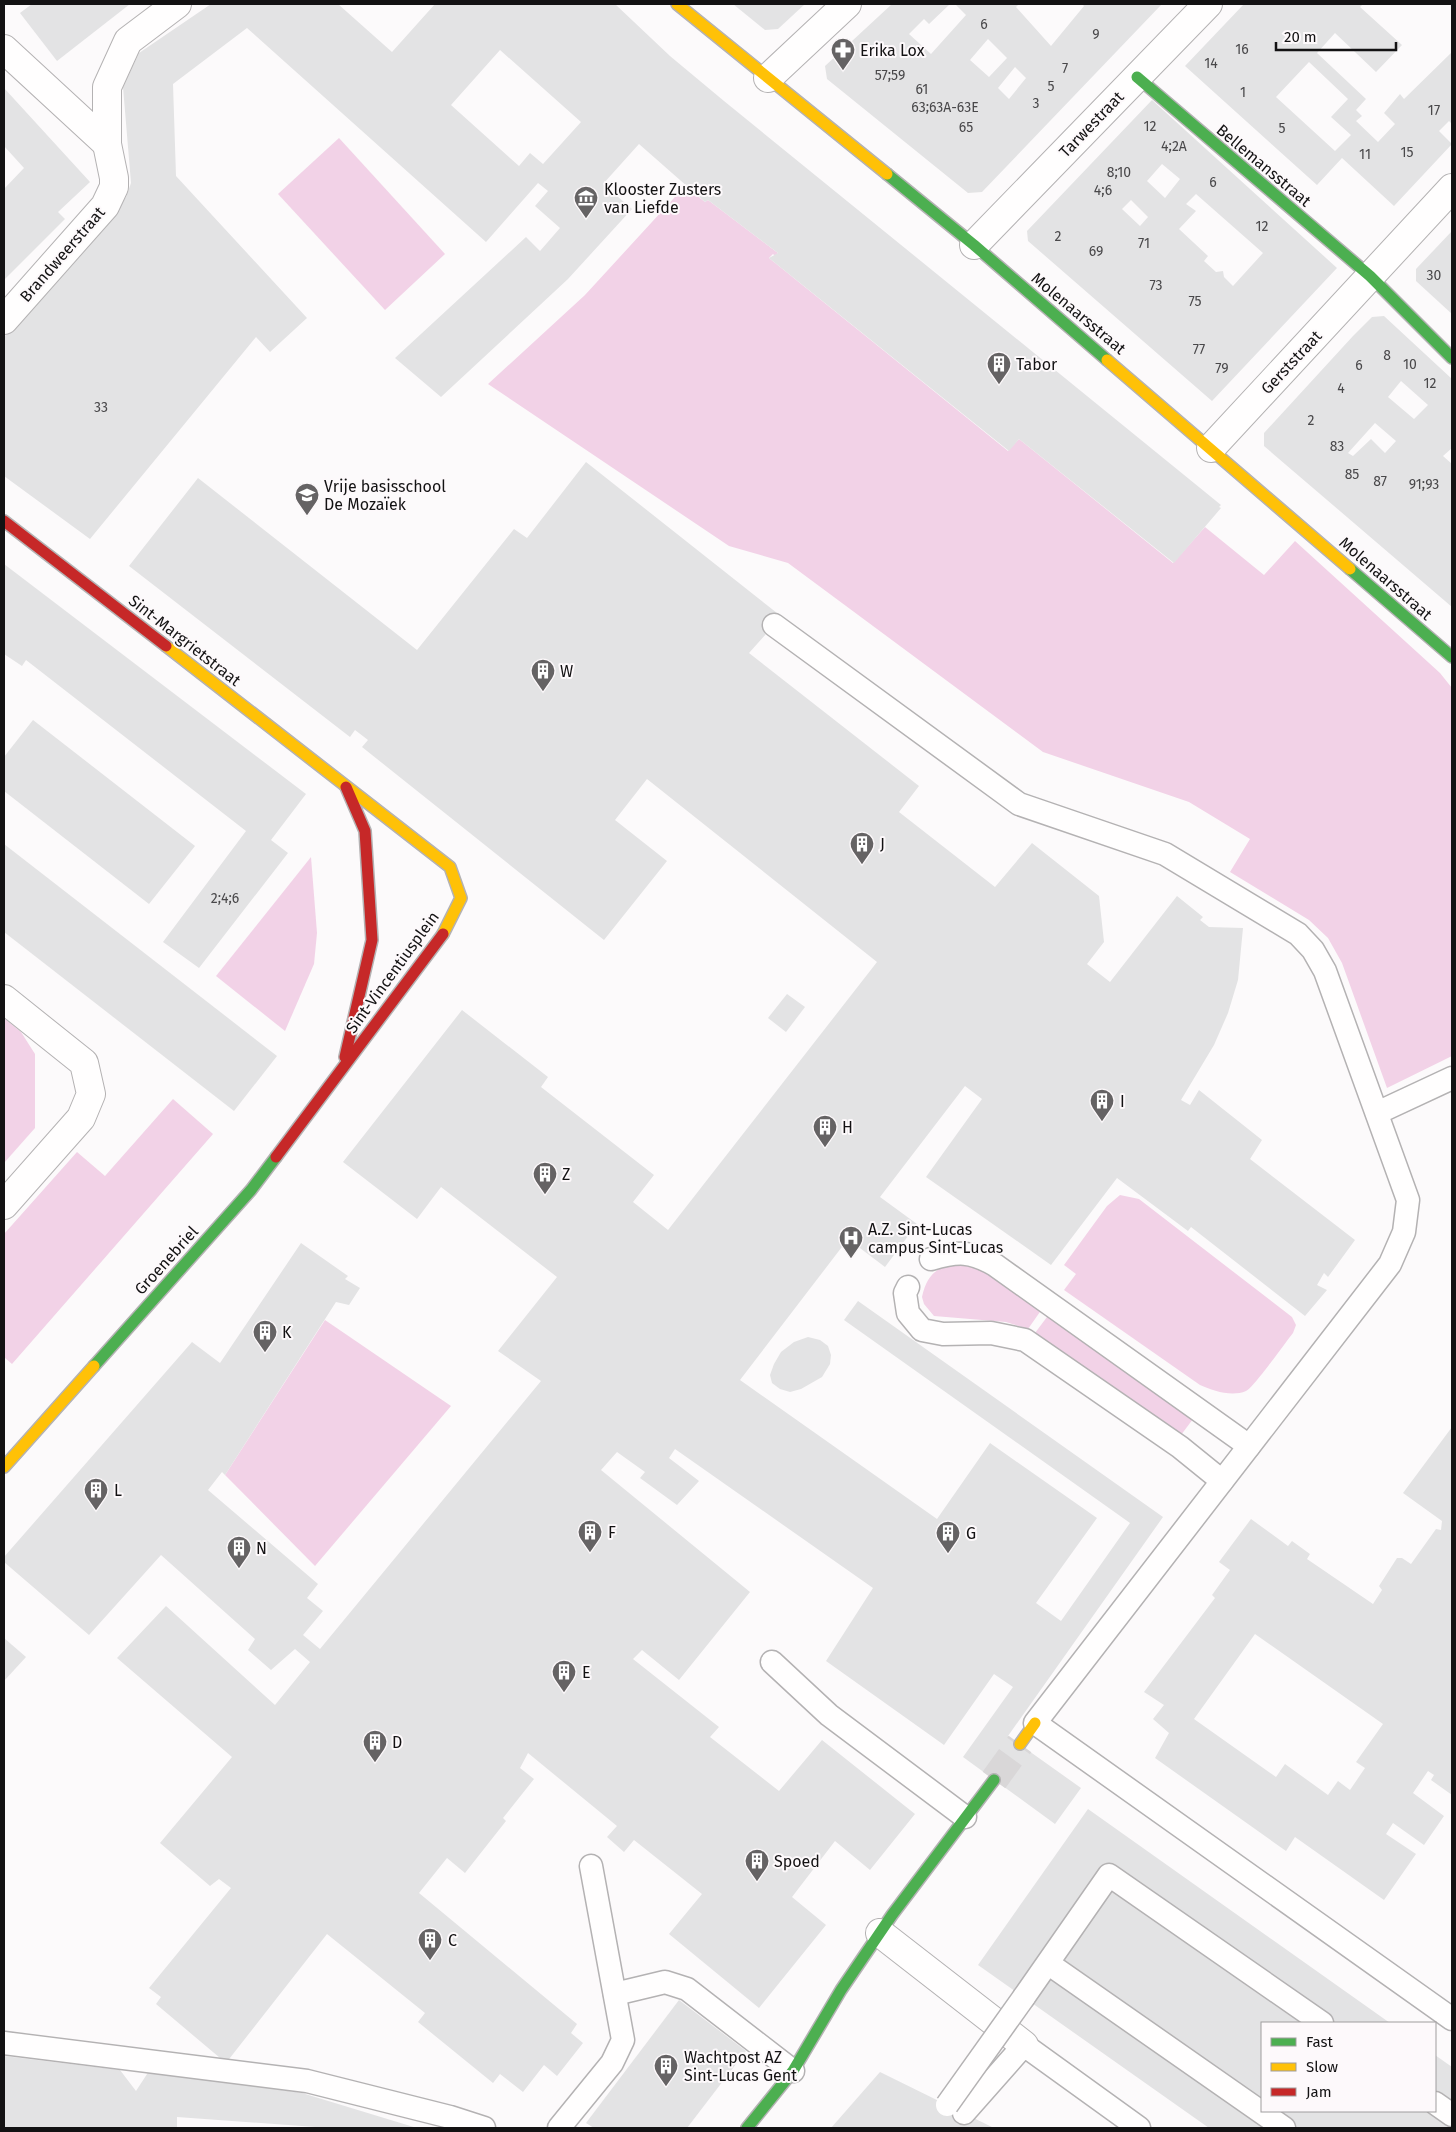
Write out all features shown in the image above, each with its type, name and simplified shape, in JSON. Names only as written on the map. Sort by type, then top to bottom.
[{"type":"street","name":"Brandweerstraat","points":[[4,320],[105,206],[114,187],[107,144],[107,87],[128,41],[177,4]]},
{"type":"street","name":"Molenaarsstraat","points":[[677,4],[974,245],[1452,657]]},
{"type":"street","points":[[768,78],[847,4]]},
{"type":"street","name":"Tarwestraat","points":[[974,245],[1208,4]]},
{"type":"street","points":[[4,49],[107,144]]},
{"type":"street","name":"Bellemansstraat","points":[[1137,77],[1370,276]]},
{"type":"street","name":"Gerststraat","points":[[1211,448],[1452,188]]},
{"type":"street","points":[[1370,276],[1452,358]]},
{"type":"street","name":"Sint-Margrietstraat","points":[[4,521],[346,785]]},
{"type":"street","name":"Sint-Vincentiusplein","points":[[342,1067],[446,931],[461,898],[450,867],[346,785]]},
{"type":"street","name":"Sint-Vincentiusplein","points":[[342,1067],[372,940],[365,832],[346,785]]},
{"type":"street","points":[[4,999],[84,1063],[90,1094],[81,1118],[4,1206]]},
{"type":"street","name":"Groenebriel","points":[[4,1467],[251,1190],[342,1067]]},
{"type":"street","points":[[1020,1744],[1035,1723]]},
{"type":"street","points":[[747,2128],[793,2071],[841,1990],[880,1933],[994,1780]]},
{"type":"street","points":[[880,1933],[1024,2045]]},
{"type":"lane","points":[[774,625],[1019,804],[1165,854],[1298,934],[1313,950],[1325,971],[1408,1200],[1404,1232],[1390,1264],[1035,1723],[1452,2019]]},
{"type":"lane","points":[[1378,1113],[1452,1078]]},
{"type":"lane","points":[[931,1259],[950,1253],[976,1254],[995,1265],[1249,1446]]},
{"type":"lane","points":[[908,1287],[905,1293],[908,1313],[922,1330],[943,1334],[991,1333],[1025,1340],[1180,1448],[1222,1481]]},
{"type":"lane","points":[[772,1662],[829,1715],[966,1816]]},
{"type":"lane","points":[[559,2128],[612,2063],[623,2040],[592,1866]]},
{"type":"lane","points":[[1139,2128],[1024,2045],[956,2109],[1024,1997],[1110,1875],[1321,2022]]},
{"type":"lane","points":[[1049,1964],[1261,2112]]},
{"type":"lane","points":[[615,1994],[665,1982],[687,1988],[793,2071]]},
{"type":"lane","points":[[4,2043],[306,2081],[450,2117],[484,2128]]},
{"type":"lane","points":[[1436,2103],[1452,2115]]},
{"type":"lane","points":[[1261,2112],[1284,2128]]},
{"type":"shaded area","points":[[339,138],[445,254],[385,310],[278,194]]},
{"type":"shaded area","points":[[685,186],[705,202],[708,200],[778,253],[775,256],[773,254],[769,258],[1008,451],[1019,439],[1173,563],[1205,527],[1264,575],[1295,541],[1440,673],[1452,688],[1452,1056],[1387,1088],[1342,963],[1328,938],[1309,920],[1230,872],[1250,839],[1189,802],[1043,752],[788,563],[729,546],[488,384],[585,295]]},
{"type":"shaded area","points":[[311,857],[317,933],[314,964],[285,1031],[216,976]]},
{"type":"shaded area","points":[[4,1018],[21,1032],[35,1054],[35,1128],[4,1163]]},
{"type":"shaded area","points":[[173,1099],[213,1134],[12,1364],[4,1357],[4,1234],[77,1152],[105,1176]]},
{"type":"shaded area","points":[[1120,1195],[1139,1199],[1292,1317],[1296,1325],[1293,1333],[1262,1374],[1246,1391],[1229,1393],[1200,1385],[1064,1290],[1076,1274],[1064,1265],[1107,1206]]},
{"type":"shaded area","points":[[967,1260],[1042,1309],[1028,1329],[1006,1322],[934,1316],[924,1304],[922,1297],[928,1280],[937,1270],[950,1264]]},
{"type":"shaded area","points":[[1050,1313],[1196,1415],[1181,1435],[1035,1333]]},
{"type":"shaded area","points":[[325,1320],[451,1406],[315,1566],[225,1475]]},
{"type":"building","points":[[32,4],[130,4],[57,61],[20,13]]},
{"type":"building","points":[[211,4],[338,4],[392,52],[435,4],[615,4],[670,56],[724,101],[1221,505],[1219,507],[1221,508],[1174,563],[1019,439],[1009,451],[769,258],[778,253],[708,200],[705,202],[639,144],[603,184],[632,209],[568,279],[441,397],[395,358],[526,237],[540,251],[560,228],[535,206],[548,191],[538,183],[486,242],[247,28],[173,84],[176,176],[307,318],[270,352],[256,337],[90,539],[4,476],[4,337],[102,230],[126,197],[131,183],[123,87],[139,53]],"holes":[[[500,50],[581,122],[543,164],[530,153],[519,166],[451,105]]]},
{"type":"building","points":[[733,4],[805,4],[778,29],[765,30]]},
{"type":"building","points":[[892,4],[950,4],[929,24],[924,19],[909,34],[931,54],[966,15],[955,4],[1019,4],[1016,7],[1051,46],[1084,6],[1082,4],[1162,4],[982,192],[968,193],[827,79],[825,66]],"holes":[[[988,39],[1007,58],[989,77],[970,60]],[[1015,67],[1026,78],[1009,99],[998,88]]]},
{"type":"building","points":[[1244,4],[1363,4],[1360,7],[1402,45],[1376,72],[1335,33],[1317,53],[1366,99],[1356,110],[1362,116],[1356,121],[1378,142],[1395,124],[1384,113],[1400,94],[1404,99],[1452,52],[1452,124],[1449,121],[1439,131],[1452,144],[1394,206],[1342,158],[1317,185],[1185,66]],"holes":[[[1309,62],[1348,99],[1331,117],[1351,135],[1335,151],[1276,97]]]},
{"type":"building","points":[[4,88],[90,182],[58,212],[65,219],[4,280],[4,189],[24,168],[4,146]]},
{"type":"building","points":[[1152,100],[1337,268],[1212,401],[1028,241],[1027,231]],"holes":[[[1162,164],[1180,179],[1165,198],[1147,181]],[[1196,194],[1263,253],[1233,286],[1224,277],[1223,271],[1216,272],[1204,261],[1208,256],[1179,229],[1196,211],[1186,204]],[[1131,200],[1148,217],[1140,226],[1122,209]]]},
{"type":"building","points":[[1452,231],[1452,314],[1416,281],[1416,269]]},
{"type":"building","points":[[1384,316],[1452,379],[1452,448],[1443,456],[1452,464],[1452,607],[1264,446],[1264,433],[1372,317]],"holes":[[[1401,381],[1428,405],[1414,419],[1388,397]],[[1375,423],[1396,441],[1385,453],[1371,439],[1353,456],[1348,453]]]},
{"type":"building","points":[[586,462],[777,613],[774,625],[749,653],[919,786],[899,812],[995,887],[1032,843],[1099,896],[1104,942],[1087,964],[1110,982],[1177,896],[1203,917],[1200,920],[1209,927],[1243,928],[1238,980],[1228,1013],[1214,1045],[1181,1100],[1190,1105],[1199,1090],[1262,1140],[1250,1159],[1355,1240],[1328,1277],[1324,1273],[1317,1285],[1327,1290],[1305,1316],[1191,1227],[1188,1231],[1117,1178],[1051,1265],[926,1177],[982,1099],[965,1086],[880,1197],[917,1224],[885,1267],[848,1239],[740,1380],[937,1519],[990,1443],[1097,1518],[1036,1603],[1061,1621],[1130,1523],[844,1320],[858,1301],[1163,1517],[1008,1736],[1081,1788],[1055,1824],[963,1757],[1013,1687],[994,1674],[944,1745],[826,1661],[873,1588],[675,1449],[669,1458],[699,1481],[677,1505],[640,1478],[645,1472],[617,1452],[601,1470],[750,1592],[679,1680],[642,1650],[633,1659],[719,1727],[710,1737],[779,1791],[822,1740],[915,1814],[870,1870],[835,1841],[792,1897],[826,1925],[759,2008],[669,1934],[702,1894],[634,1840],[624,1852],[607,1837],[617,1826],[528,1753],[520,1768],[534,1779],[503,1818],[506,1821],[465,1873],[447,1858],[419,1893],[577,2024],[571,2033],[583,2043],[557,2076],[544,2065],[523,2092],[500,2074],[493,2083],[418,2022],[425,2013],[327,1934],[226,2063],[156,2004],[161,1997],[149,1988],[231,1888],[219,1879],[210,1886],[160,1843],[232,1757],[117,1658],[166,1606],[275,1705],[310,1662],[295,1649],[271,1670],[248,1650],[255,1639],[161,1555],[89,1635],[4,1562],[4,1557],[192,1342],[220,1363],[301,1243],[348,1276],[345,1279],[360,1288],[349,1305],[336,1302],[225,1475],[222,1472],[208,1490],[318,1584],[307,1598],[323,1611],[303,1635],[320,1649],[541,1381],[498,1351],[557,1277],[441,1187],[417,1219],[343,1162],[462,1010],[548,1077],[541,1087],[654,1175],[633,1202],[668,1230],[877,962],[647,779],[615,820],[667,861],[604,940],[362,747],[368,740],[355,730],[350,737],[129,566],[198,478],[417,650],[514,529],[527,538]]},
{"type":"building","points":[[4,564],[306,794],[271,840],[288,853],[199,968],[163,942],[246,831],[26,660],[22,666],[4,654]]},
{"type":"building","points":[[33,720],[195,846],[149,904],[4,791],[4,757]]},
{"type":"building","points":[[4,844],[277,1056],[234,1111],[4,932]]},
{"type":"building","points":[[787,994],[805,1007],[786,1032],[768,1018]]},
{"type":"building","points":[[808,1337],[820,1340],[828,1346],[831,1355],[830,1364],[822,1377],[801,1389],[790,1392],[780,1389],[772,1383],[770,1375],[774,1364],[781,1352],[794,1342]]},
{"type":"building","points":[[1452,1427],[1452,1795],[1431,1780],[1434,1775],[1428,1771],[1413,1793],[1444,1816],[1424,1845],[1393,1823],[1386,1834],[1416,1854],[1384,1900],[1295,1837],[1286,1851],[1155,1758],[1169,1733],[1153,1719],[1164,1705],[1144,1692],[1215,1598],[1212,1595],[1230,1570],[1219,1562],[1251,1519],[1288,1546],[1292,1541],[1310,1554],[1307,1559],[1373,1604],[1382,1590],[1379,1586],[1397,1558],[1402,1558],[1411,1564],[1436,1529],[1441,1530],[1442,1521],[1403,1493]],"holes":[[[1255,1634],[1383,1724],[1356,1762],[1365,1768],[1350,1790],[1338,1781],[1328,1795],[1285,1764],[1276,1777],[1194,1719]]]},
{"type":"building","points":[[4,1638],[26,1657],[4,1681]]},
{"type":"building","points":[[1088,1809],[1389,2022],[1261,2022],[1261,2112],[1436,2112],[1436,2056],[1452,2067],[1452,2128],[1209,2128],[978,1965]]},
{"type":"building","name":"Wachtpost AZ Sint-Lucas Gent","points":[[679,2000],[746,2051],[687,2128],[594,2128],[586,2123]]},
{"type":"building","points":[[4,2056],[120,2070],[136,2091],[149,2071],[302,2093],[417,2128],[329,2128],[177,2117],[177,2128],[4,2128]]},
{"type":"building","points":[[880,2072],[947,2105],[994,2128],[831,2128]]},
{"type":"tunnel","points":[[994,1780],[1020,1744]]},
{"type":"traffic: fast","points":[[1137,77],[1370,276],[1452,358]]},
{"type":"traffic: fast","points":[[887,174],[974,245],[1107,360]]},
{"type":"traffic: fast","points":[[1350,569],[1452,657]]},
{"type":"traffic: fast","points":[[94,1366],[251,1190],[276,1157]]},
{"type":"traffic: fast","points":[[747,2128],[793,2071],[841,1990],[892,1915],[994,1780]]},
{"type":"traffic: slow","points":[[677,4],[887,174]]},
{"type":"traffic: slow","points":[[1107,360],[1350,569]]},
{"type":"traffic: slow","points":[[166,646],[450,867],[461,898],[443,934]]},
{"type":"traffic: slow","points":[[4,1467],[94,1366]]},
{"type":"traffic: slow","points":[[1020,1744],[1035,1723]]},
{"type":"traffic: jam","points":[[4,521],[166,646]]},
{"type":"traffic: jam","points":[[345,1057],[372,940],[365,831],[346,787]]},
{"type":"traffic: jam","points":[[276,1157],[443,934]]},
{"type":"place","name":"Erika Lox","points":[[843,71]]},
{"type":"place","name":"Klooster Zusters van Liefde","points":[[586,219]]},
{"type":"place","name":"Tabor","points":[[999,385]]},
{"type":"place","name":"Vrije basisschool De Mozaïek","points":[[307,516]]},
{"type":"place","name":"W","points":[[543,692]]},
{"type":"place","name":"J","points":[[862,865]]},
{"type":"place","name":"I","points":[[1102,1122]]},
{"type":"place","name":"H","points":[[825,1148]]},
{"type":"place","name":"Z","points":[[545,1195]]},
{"type":"place","name":"A.Z. Sint-Lucas campus Sint-Lucas","points":[[851,1259]]},
{"type":"place","name":"K","points":[[265,1353]]},
{"type":"place","name":"L","points":[[96,1511]]},
{"type":"place","name":"F","points":[[590,1553]]},
{"type":"place","name":"G","points":[[948,1554]]},
{"type":"place","name":"N","points":[[239,1569]]},
{"type":"place","name":"E","points":[[564,1693]]},
{"type":"place","name":"D","points":[[375,1763]]},
{"type":"place","name":"Spoed","points":[[757,1882]]},
{"type":"place","name":"C","points":[[430,1961]]},
{"type":"place","name":"Wachtpost AZ Sint-Lucas Gent","points":[[666,2087]]}]
